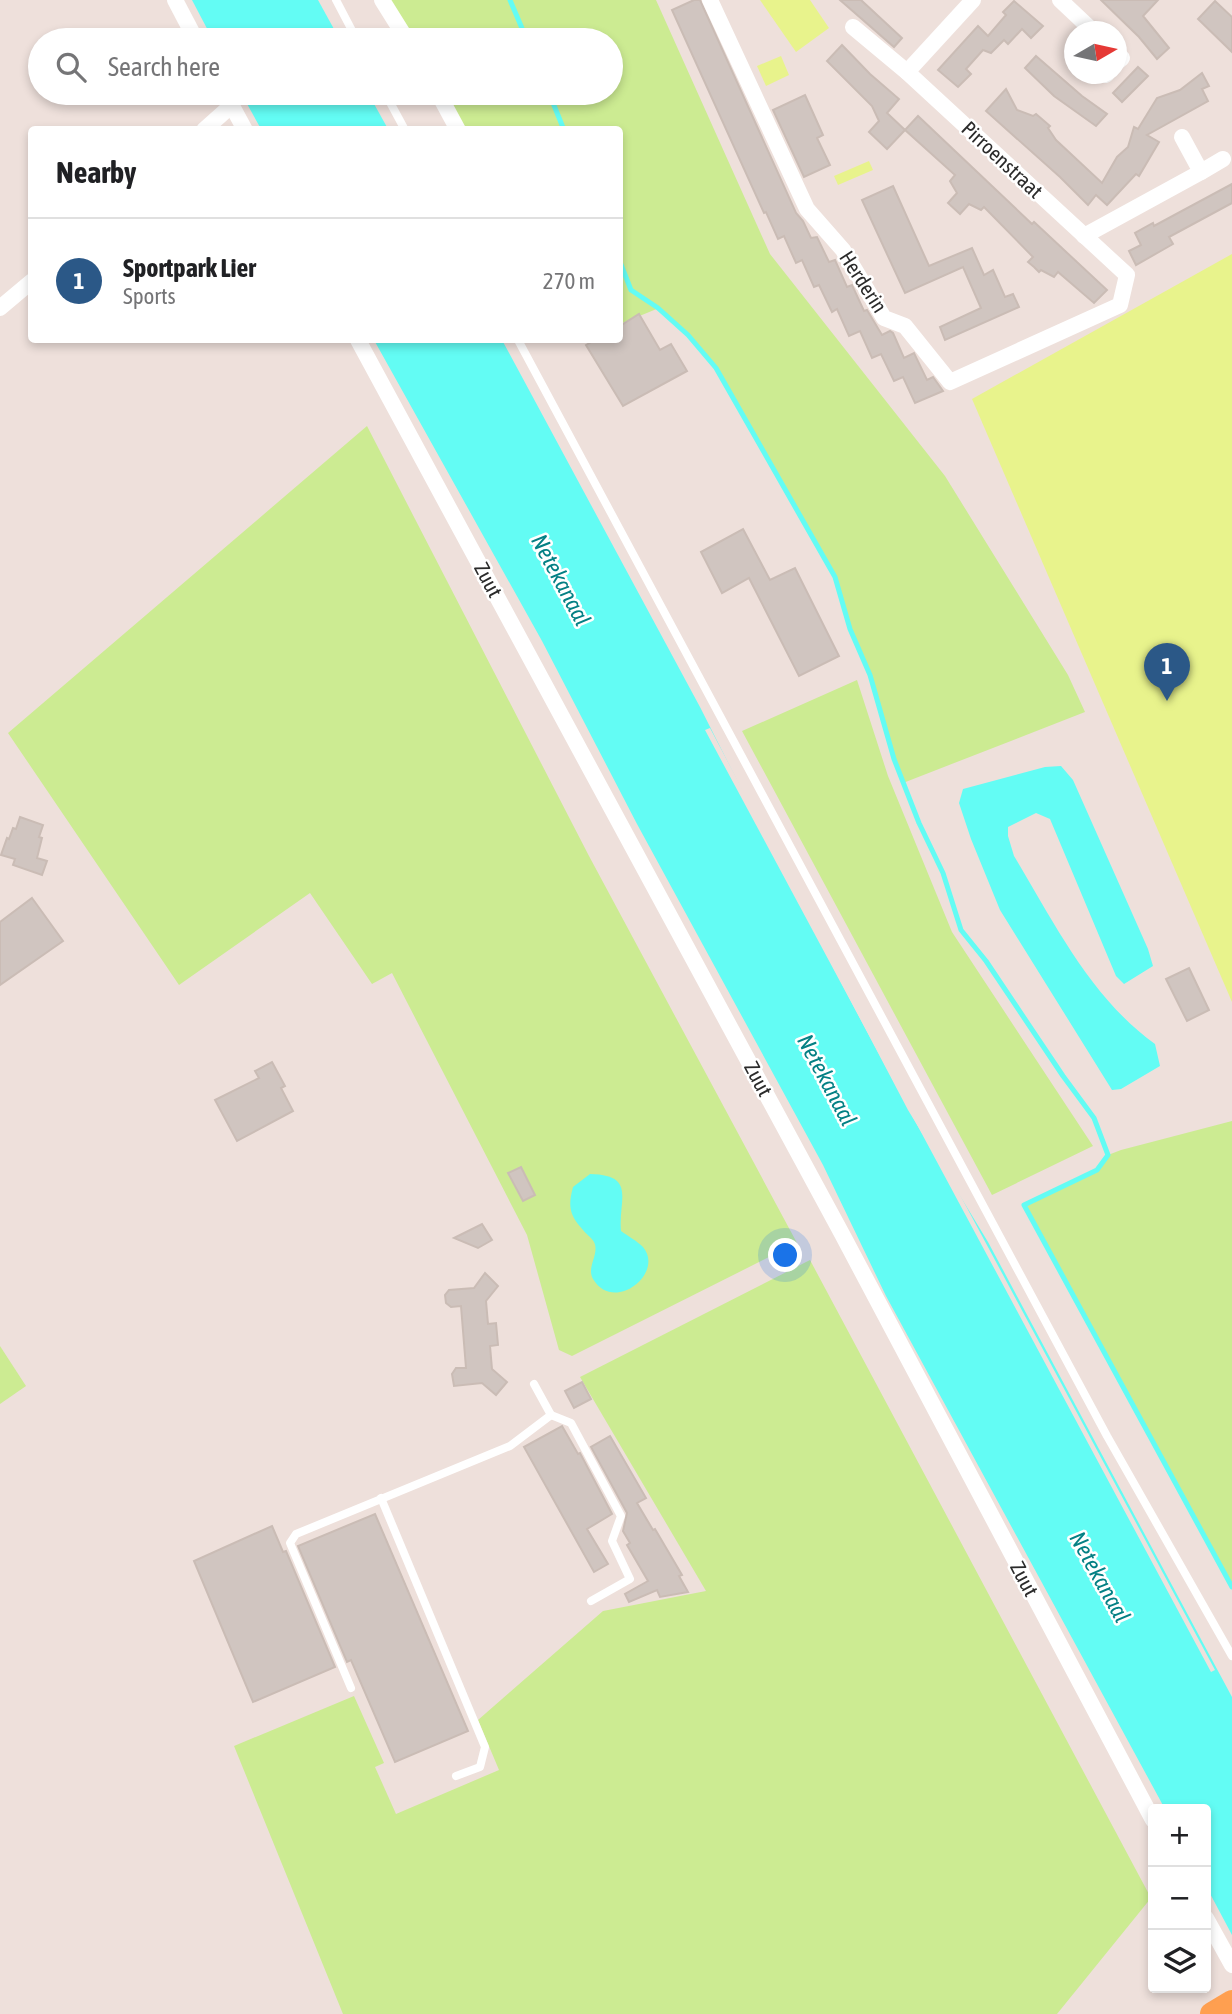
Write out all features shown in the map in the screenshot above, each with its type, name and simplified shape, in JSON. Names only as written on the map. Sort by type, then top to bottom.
[{"type":"street","points":[[175,0],[190,28]]},
{"type":"street","points":[[382,0],[400,28]]},
{"type":"street","name":"Herderin","points":[[710,0],[807,209],[843,250],[884,318],[905,326],[950,382],[1120,304]]},
{"type":"street","points":[[907,72],[973,0]]},
{"type":"street","points":[[1060,0],[1082,21]]},
{"type":"street","name":"Pirroenstraat","points":[[853,26],[907,72],[1128,275],[1120,304]]},
{"type":"street","points":[[207,126],[223,105]]},
{"type":"street","points":[[231,105],[243,126]]},
{"type":"street","points":[[444,105],[456,126]]},
{"type":"street","points":[[1182,137],[1202,172]]},
{"type":"street","points":[[1084,236],[1223,159]]},
{"type":"street","points":[[0,308],[28,284]]},
{"type":"street","name":"Zuut","points":[[360,343],[842,1234],[1148,1811]]},
{"type":"street","points":[[1211,1927],[1232,1965]]},
{"type":"lane","points":[[335,0],[350,28]]},
{"type":"lane","points":[[391,105],[403,126]]},
{"type":"lane","points":[[520,343],[1107,1436],[1232,1656]]},
{"type":"lane","points":[[534,1384],[551,1415],[571,1423],[621,1516],[612,1541],[630,1579],[591,1601]]},
{"type":"lane","points":[[351,1688],[290,1543],[296,1534],[510,1446],[551,1415]]},
{"type":"lane","points":[[381,1498],[485,1747],[480,1767],[456,1776]]},
{"type":"green space","points":[[389,0],[656,0],[770,254],[945,476],[1068,675],[1085,712],[903,783],[870,675],[850,629],[835,577],[716,368],[688,335],[659,308],[623,323],[623,126],[459,126],[448,105],[623,105],[623,28],[404,28]]},
{"type":"green space","points":[[760,0],[810,0],[829,28],[796,52]]},
{"type":"green space","points":[[781,56],[789,75],[766,86],[757,66]]},
{"type":"green space","points":[[869,161],[873,170],[838,185],[834,176]]},
{"type":"green space","points":[[1232,254],[1232,1002],[972,399]]},
{"type":"green space","points":[[367,426],[589,856],[797,1243],[572,1356],[559,1350],[527,1235],[392,973],[372,984],[310,893],[179,985],[8,733]]},
{"type":"green space","points":[[857,680],[888,776],[952,932],[1093,1146],[992,1195],[742,731]]},
{"type":"green space","points":[[1232,1121],[1232,1587],[1024,1205],[1097,1170],[1108,1155]]},
{"type":"green space","points":[[810,1260],[1148,1892],[1148,1902],[1057,2014],[343,2014],[234,1746],[354,1696],[384,1763],[375,1767],[396,1814],[499,1770],[478,1720],[603,1611],[706,1591],[580,1377]]},
{"type":"green space","points":[[0,1346],[26,1386],[0,1404]]},
{"type":"water","points":[[192,0],[318,0],[333,28],[207,28]]},
{"type":"water","points":[[248,105],[375,105],[386,126],[259,126]]},
{"type":"water","name":"Netekanaal","points":[[376,343],[504,343],[700,707],[908,1110],[988,1242],[1232,1697],[1232,1935],[1211,1895],[1211,1804],[1162,1804],[886,1296],[823,1165],[637,824],[542,641]]},
{"type":"water","points":[[1061,766],[1073,780],[1148,949],[1153,966],[1124,984],[1116,976],[1050,819],[1036,813],[1008,827],[1008,836],[1014,856],[1076,958],[1111,1004],[1155,1044],[1160,1066],[1121,1089],[1112,1090],[1000,910],[959,803],[963,789],[1045,767]]},
{"type":"water","points":[[590,1174],[605,1175],[620,1184],[621,1231],[643,1247],[648,1257],[642,1278],[624,1291],[602,1289],[593,1279],[591,1270],[594,1242],[572,1215],[570,1200],[573,1187]]},
{"type":"pier","points":[[710,728],[911,1108],[1215,1670],[1211,1672],[705,730]]},
{"type":"building","points":[[700,0],[796,213],[811,238],[817,237],[829,262],[835,260],[847,287],[852,285],[864,311],[867,310],[882,335],[890,331],[893,333],[904,358],[914,353],[927,380],[933,377],[943,391],[915,403],[903,377],[894,381],[881,354],[872,358],[860,331],[849,336],[837,309],[832,312],[819,285],[814,287],[802,260],[796,263],[784,236],[778,239],[672,10]]},
{"type":"building","points":[[840,0],[861,0],[902,38],[894,47]]},
{"type":"building","points":[[1101,0],[1158,0],[1143,16],[1169,48],[1157,59],[1127,25],[1127,21],[1123,21]]},
{"type":"building","points":[[1014,1],[1043,26],[1031,38],[1022,29],[1008,44],[1004,40],[991,53],[983,50],[966,69],[971,74],[958,87],[938,70],[978,26],[988,36],[1006,15],[1003,12]]},
{"type":"building","points":[[1215,1],[1232,17],[1232,52],[1198,19]]},
{"type":"building","points":[[842,45],[899,99],[887,113],[905,130],[887,149],[869,132],[879,121],[872,106],[827,61]]},
{"type":"building","points":[[1036,56],[1064,80],[1064,84],[1068,84],[1107,114],[1096,126],[1054,96],[1025,68]]},
{"type":"building","points":[[1138,67],[1148,76],[1122,102],[1113,93],[1122,84],[1127,84],[1127,78]]},
{"type":"building","points":[[1202,73],[1209,86],[1202,89],[1208,101],[1147,135],[1159,142],[1139,176],[1136,174],[1107,205],[1096,195],[1088,205],[986,111],[1006,89],[1017,110],[1033,116],[1036,114],[1050,126],[1048,128],[1056,140],[1102,183],[1117,157],[1128,147],[1134,127],[1138,129],[1157,98],[1180,90]]},
{"type":"building","points":[[805,95],[823,135],[817,138],[830,165],[804,177],[773,110]]},
{"type":"building","points":[[918,116],[1032,224],[1034,222],[1107,290],[1094,303],[1058,272],[1054,277],[1041,270],[1039,272],[1028,262],[1033,257],[984,207],[981,210],[969,204],[960,214],[948,203],[957,193],[950,181],[955,175],[905,130]]},
{"type":"building","points":[[1232,184],[1232,203],[1169,237],[1173,244],[1136,265],[1129,251],[1141,245],[1135,233],[1153,223],[1154,226]]},
{"type":"building","points":[[893,186],[929,266],[972,248],[984,275],[993,270],[1005,297],[1013,294],[1019,307],[945,340],[940,327],[981,308],[963,267],[905,293],[862,200]]},
{"type":"building","points":[[639,314],[660,350],[671,344],[687,371],[623,406],[586,345],[623,343],[623,324]]},
{"type":"building","points":[[743,529],[770,580],[795,568],[839,656],[799,676],[749,578],[722,593],[701,552]]},
{"type":"building","points":[[20,817],[43,825],[37,858],[47,861],[42,875],[13,865],[15,859],[1,855],[7,838],[9,839],[13,828],[16,829]]},
{"type":"building","points":[[32,898],[63,941],[0,985],[0,922]]},
{"type":"building","points":[[1189,968],[1209,1010],[1187,1021],[1166,979]]},
{"type":"building","points":[[272,1062],[285,1086],[281,1088],[293,1111],[237,1141],[215,1100],[259,1078],[255,1071]]},
{"type":"building","points":[[521,1167],[535,1195],[523,1201],[508,1173]]},
{"type":"building","points":[[482,1224],[492,1240],[478,1248],[454,1238]]},
{"type":"building","points":[[485,1273],[498,1286],[486,1301],[488,1324],[496,1323],[498,1345],[490,1346],[492,1369],[507,1382],[496,1395],[482,1383],[454,1386],[452,1374],[456,1368],[466,1368],[461,1306],[451,1307],[446,1303],[445,1295],[449,1290],[474,1288]]},
{"type":"building","points":[[582,1382],[591,1399],[574,1408],[565,1391]]},
{"type":"building","points":[[562,1426],[578,1454],[580,1453],[612,1514],[587,1529],[608,1564],[594,1572],[524,1447]]},
{"type":"building","points":[[610,1436],[646,1498],[637,1503],[682,1575],[679,1576],[688,1592],[660,1597],[657,1590],[629,1602],[625,1594],[648,1581],[627,1545],[630,1543],[623,1531],[627,1513],[591,1447]]},
{"type":"building","points":[[375,1514],[468,1731],[395,1762],[351,1660],[347,1662],[298,1546]]},
{"type":"building","points":[[272,1526],[283,1552],[286,1551],[335,1667],[253,1702],[194,1561]]},
{"type":"waterway","points":[[510,0],[522,28]]},
{"type":"waterway","points":[[554,105],[562,126]]},
{"type":"waterway","points":[[623,270],[631,290],[658,308],[688,335],[716,368],[835,577],[850,629],[870,675],[894,759],[919,823],[943,873],[961,930],[986,961],[1094,1118],[1108,1155],[1097,1170],[1024,1205],[1232,1587]]},
{"type":"place","name":"Sportpark Lier","points":[[1167,701]]}]
